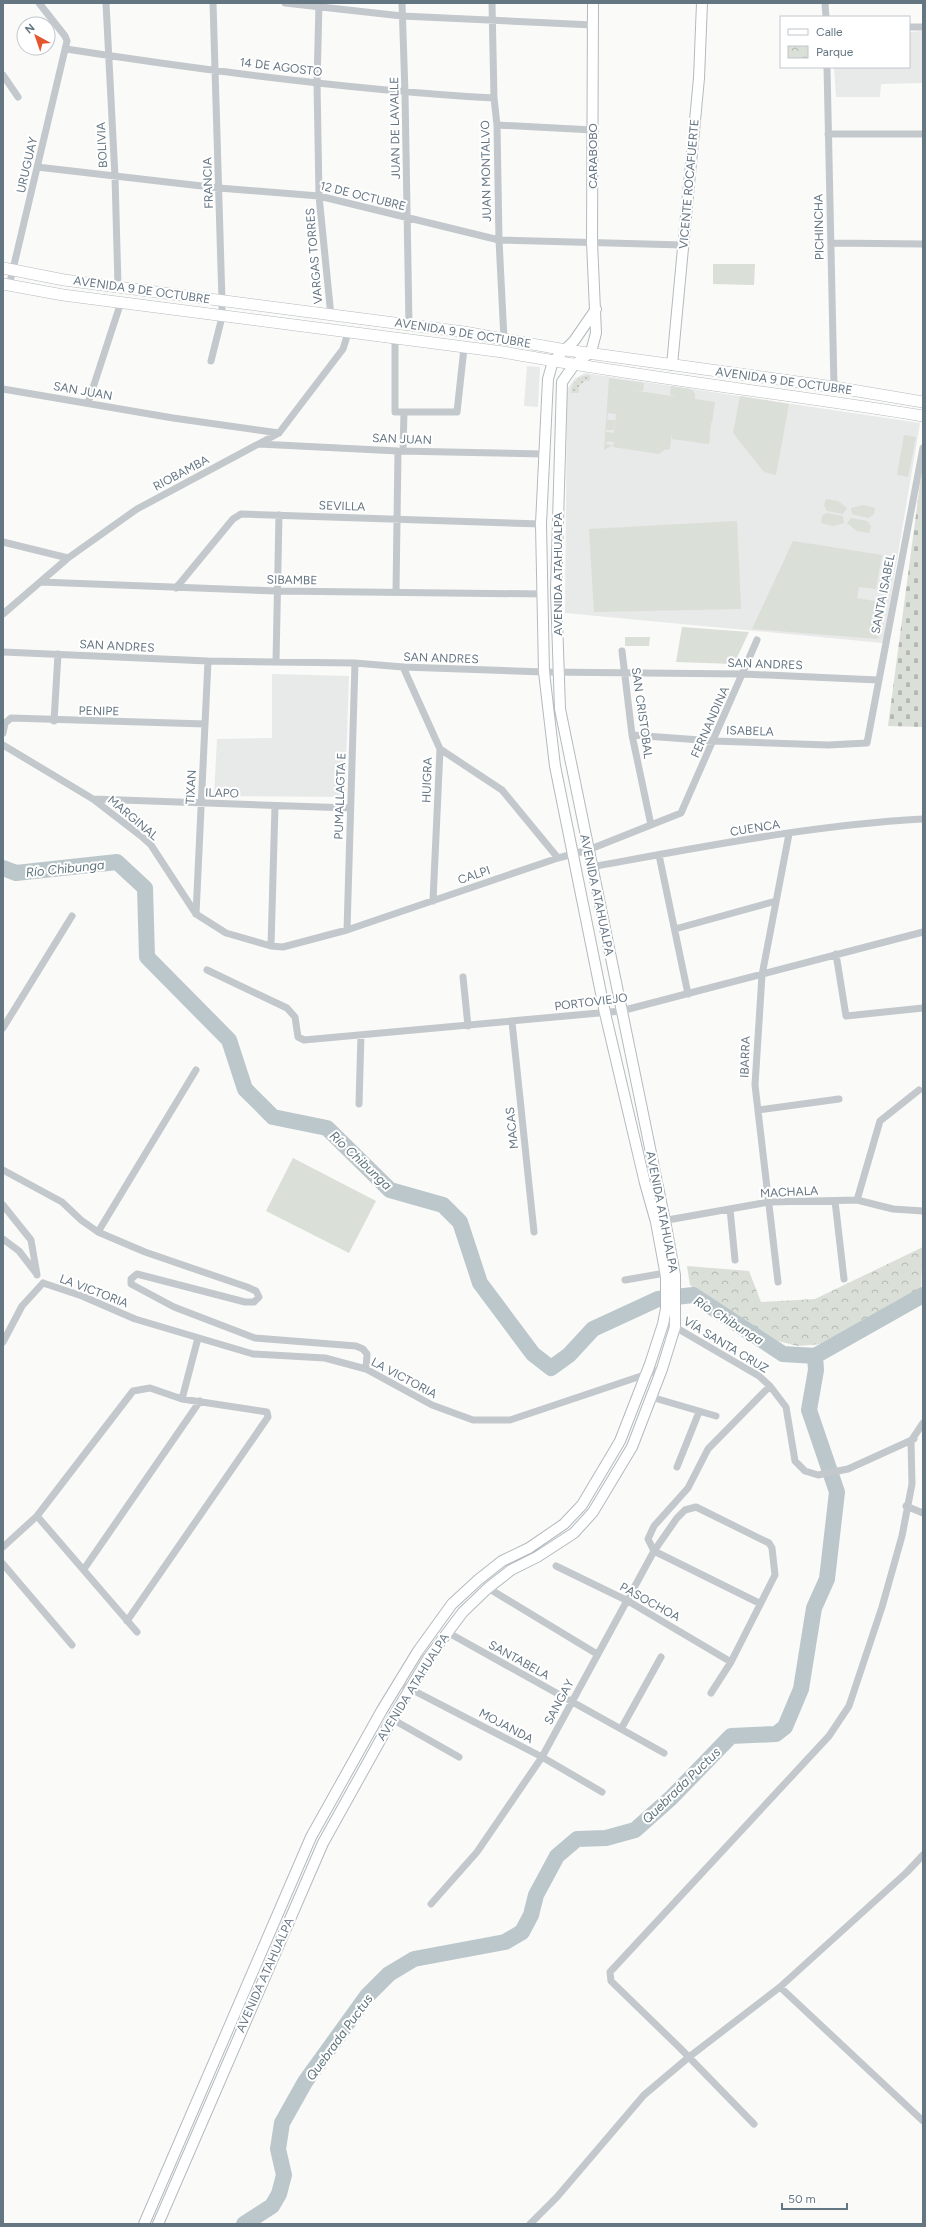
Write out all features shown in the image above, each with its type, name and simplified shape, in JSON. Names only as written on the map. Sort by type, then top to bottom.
[{"type":"main road","name":"CARABOBO","points":[[591,352],[596,333],[592,242],[593,3]]},
{"type":"main road","name":"VICENTE ROCAFUERTE","points":[[672,365],[699,78],[702,3]]},
{"type":"main road","name":"AVENIDA 9 DE OCTUBRE","points":[[8,269],[64,280],[409,325],[566,350],[591,352],[672,365],[834,387],[923,402]]},
{"type":"main road","name":"AVENIDA 9 DE OCTUBRE","points":[[6,285],[63,295],[222,317],[394,338],[832,401],[923,416]]},
{"type":"main road","points":[[553,361],[566,350],[596,309]]},
{"type":"main road","name":"AVENIDA ATAHUALPA","points":[[158,2224],[323,1843],[392,1719],[429,1657],[463,1612],[488,1588],[511,1570],[537,1557],[574,1533],[593,1512],[632,1447],[662,1369],[675,1327],[676,1312],[661,1221],[621,1011],[560,709],[560,672],[556,592],[560,400],[562,382],[574,364],[591,352]]},
{"type":"main road","name":"AVENIDA ATAHUALPA","points":[[553,361],[548,379],[541,524],[544,672],[554,766],[574,854],[606,1013],[645,1183],[661,1221]]},
{"type":"main road","name":"AVENIDA ATAHUALPA","points":[[144,2224],[311,1837],[418,1650],[452,1604],[478,1580],[502,1561],[529,1548],[564,1524],[582,1505],[620,1441],[646,1374],[666,1309],[669,1275]]},
{"type":"main road","points":[[336,1792],[348,1798]]},
{"type":"main road","points":[[284,1899],[296,1904]]},
{"type":"main road","points":[[228,2028],[240,2033]]},
{"type":"main road","points":[[180,2139],[192,2144]]},
{"type":"street","points":[[39,3],[66,36],[66,50]]},
{"type":"street","name":"BOLIVIA","points":[[106,3],[110,56],[118,286]]},
{"type":"street","name":"FRANCIA","points":[[211,361],[222,317],[213,3]]},
{"type":"street","points":[[285,3],[319,5],[402,16],[592,25]]},
{"type":"street","name":"JUAN DE LAVALLE","points":[[402,3],[406,93],[409,325]]},
{"type":"street","name":"JUAN MONTALVO","points":[[492,3],[494,98],[498,125],[499,240],[504,339]]},
{"type":"street","points":[[825,3],[826,16]]},
{"type":"street","name":"VARGAS TORRES","points":[[319,5],[317,83],[319,196],[331,316]]},
{"type":"street","points":[[910,27],[923,27]]},
{"type":"street","name":"14 DE AGOSTO","points":[[66,50],[317,83],[406,93],[494,98]]},
{"type":"street","name":"URUGUAY","points":[[6,285],[8,269],[37,167],[66,50]]},
{"type":"street","name":"PICHINCHA","points":[[827,68],[834,387]]},
{"type":"street","points":[[3,75],[18,97]]},
{"type":"street","points":[[498,125],[593,130]]},
{"type":"street","points":[[828,134],[923,134]]},
{"type":"street","name":"12 DE OCTUBRE","points":[[37,167],[219,188],[319,196],[499,240],[683,245]]},
{"type":"street","points":[[831,243],[923,244]]},
{"type":"street","points":[[88,403],[120,302]]},
{"type":"street","name":"RIOBAMBA","points":[[3,614],[68,558],[137,509],[279,433],[343,349],[348,333]]},
{"type":"street","points":[[394,338],[395,412],[457,412],[464,348]]},
{"type":"street","name":"SAN JUAN","points":[[3,389],[173,418],[279,433]]},
{"type":"street","points":[[396,592],[395,519],[404,412]]},
{"type":"street","name":"SAN JUAN","points":[[259,444],[544,454]]},
{"type":"street","name":"SANTA ISABEL","points":[[867,744],[923,448]]},
{"type":"street","name":"SEVILLA","points":[[176,588],[238,515],[279,515],[541,524]]},
{"type":"street","points":[[276,662],[279,515]]},
{"type":"street","points":[[3,542],[68,558]]},
{"type":"street","name":"SIBAMBE","points":[[41,582],[277,591],[543,594]]},
{"type":"street","name":"FERNANDINA","points":[[681,813],[714,741],[757,640]]},
{"type":"street","name":"SAN CRISTOBAL","points":[[622,651],[626,674],[632,735],[651,824]]},
{"type":"street","name":"SAN ANDRES","points":[[3,652],[208,661],[355,663],[403,667],[544,672],[743,674],[878,680]]},
{"type":"street","points":[[54,721],[58,654]]},
{"type":"street","name":"TIXAN","points":[[196,914],[208,661]]},
{"type":"street","name":"PUMALLAGTA E","points":[[347,930],[355,663]]},
{"type":"street","name":"HUIGRA","points":[[403,667],[440,749],[433,901]]},
{"type":"street","name":"PENIPE","points":[[3,733],[5,723],[11,718],[54,721],[205,724]]},
{"type":"street","name":"ISABELA","points":[[632,735],[714,741],[828,745],[867,744]]},
{"type":"street","name":"MARGINAL","points":[[3,744],[93,799],[151,845],[196,914],[226,933],[271,946]]},
{"type":"street","points":[[440,749],[502,790],[558,858]]},
{"type":"street","name":"ILAPO","points":[[93,799],[201,804],[350,808]]},
{"type":"street","points":[[271,946],[275,806]]},
{"type":"street","name":"CALPI","points":[[271,946],[283,947],[347,930],[558,858],[588,850],[681,813]]},
{"type":"street","name":"CUENCA","points":[[592,867],[789,834],[891,820],[923,819]]},
{"type":"street","name":"IBARRA","points":[[778,1282],[755,1078],[762,976],[789,834]]},
{"type":"street","points":[[659,855],[688,994]]},
{"type":"street","points":[[674,929],[776,901]]},
{"type":"street","points":[[3,1028],[72,916]]},
{"type":"street","name":"PORTOVIEJO","points":[[207,970],[287,1008],[295,1017],[298,1037],[300,1040],[621,1011],[762,976],[836,954],[923,932]]},
{"type":"street","points":[[836,954],[846,1016],[923,1008]]},
{"type":"street","points":[[463,977],[468,1026]]},
{"type":"street","name":"MACAS","points":[[512,1022],[534,1232]]},
{"type":"street","points":[[359,1104],[361,1035]]},
{"type":"street","points":[[98,1232],[196,1070]]},
{"type":"street","points":[[857,1200],[880,1121],[919,1090]]},
{"type":"street","points":[[758,1110],[839,1099]]},
{"type":"street","points":[[3,1170],[62,1202],[81,1220],[98,1232],[145,1252],[247,1287],[256,1291],[259,1297],[254,1302],[245,1302],[137,1274],[131,1279],[131,1284],[137,1289],[181,1310],[255,1338],[356,1346],[363,1349],[367,1354],[366,1369]]},
{"type":"street","name":"MACHALA","points":[[661,1221],[769,1202],[857,1200],[893,1209],[923,1211]]},
{"type":"street","points":[[835,1201],[844,1279]]},
{"type":"street","points":[[3,1205],[31,1240],[37,1275]]},
{"type":"street","points":[[730,1209],[735,1260]]},
{"type":"street","points":[[3,1239],[18,1251],[42,1283],[22,1306],[3,1342]]},
{"type":"street","points":[[625,1280],[669,1275]]},
{"type":"street","name":"LA VICTORIA","points":[[42,1283],[82,1296],[135,1319],[253,1354],[326,1358],[366,1369],[432,1405],[473,1420],[510,1420],[662,1369]]},
{"type":"street","name":"VÍA SANTA CRUZ","points":[[663,1320],[758,1376],[770,1386],[786,1407],[795,1461],[805,1471],[818,1475],[848,1469],[911,1441],[923,1432]]},
{"type":"street","points":[[182,1399],[198,1338]]},
{"type":"street","points":[[711,1692],[731,1662],[760,1603],[654,1551],[648,1539],[654,1526],[688,1488],[708,1449],[770,1386]]},
{"type":"street","points":[[3,1547],[37,1516],[133,1391],[150,1388],[182,1399],[267,1412],[268,1414],[127,1621]]},
{"type":"street","points":[[651,1397],[716,1416]]},
{"type":"street","points":[[84,1569],[200,1401]]},
{"type":"street","points":[[677,1467],[699,1412]]},
{"type":"street","points":[[754,2124],[611,1981],[610,1972],[829,1736],[849,1706],[884,1600],[902,1536],[906,1506],[912,1484],[911,1441],[923,1423]]},
{"type":"street","points":[[906,1506],[923,1513]]},
{"type":"street","name":"SANGAY","points":[[431,1904],[477,1852],[542,1757],[654,1551],[677,1518],[685,1510],[696,1507],[769,1543],[772,1548],[775,1575],[760,1603]]},
{"type":"street","points":[[37,1516],[137,1632]]},
{"type":"street","points":[[3,1564],[72,1646]]},
{"type":"street","name":"PASOCHOA","points":[[556,1566],[628,1601],[731,1662]]},
{"type":"street","points":[[488,1588],[597,1654]]},
{"type":"street","name":"SANTABELA","points":[[447,1632],[664,1754]]},
{"type":"street","points":[[621,1729],[661,1657]]},
{"type":"street","name":"MOJANDA","points":[[399,1683],[542,1757],[602,1792]]},
{"type":"street","points":[[392,1719],[459,1757]]},
{"type":"street","points":[[530,2224],[557,2197],[644,2095],[688,2057],[780,1986],[907,1872],[923,1855]]},
{"type":"street","points":[[780,1986],[923,2121]]},
{"type":"shaded area","points":[[923,31],[923,83],[881,84],[880,97],[836,97],[834,68],[910,68],[910,32]]},
{"type":"shaded area","points":[[527,366],[540,367],[538,407],[524,406]]},
{"type":"shaded area","points":[[585,373],[920,423],[883,643],[565,613],[567,390],[574,379]]},
{"type":"shaded area","points":[[272,674],[349,676],[345,797],[214,796],[217,739],[272,738]]},
{"type":"green space","points":[[713,264],[755,264],[754,285],[713,284]]},
{"type":"green space","points":[[590,375],[590,381],[585,381],[579,386],[579,393],[571,393],[572,386],[576,380],[582,376]]},
{"type":"green space","points":[[609,378],[644,383],[643,391],[631,390],[678,397],[670,395],[671,386],[691,389],[695,393],[695,399],[715,402],[712,423],[700,421],[711,423],[709,444],[672,439],[672,433],[670,449],[664,450],[659,454],[613,447],[614,442],[606,442],[606,444],[613,445],[604,450]],"holes":[[[608,413],[616,414],[614,433],[606,432],[606,430],[614,430],[615,420],[607,420]]]},
{"type":"green space","points":[[740,396],[789,404],[776,475],[764,472],[733,433]]},
{"type":"green space","points":[[904,435],[916,437],[908,477],[897,475]]},
{"type":"green space","points":[[923,461],[923,727],[888,726]]},
{"type":"green space","points":[[826,499],[838,501],[847,508],[843,514],[827,511],[824,505]]},
{"type":"green space","points":[[863,505],[875,508],[874,514],[869,518],[852,514],[851,508]]},
{"type":"green space","points":[[827,513],[843,516],[844,523],[833,526],[821,523],[822,516]]},
{"type":"green space","points":[[851,518],[867,521],[871,526],[869,533],[857,531],[847,523]]},
{"type":"green space","points":[[737,521],[741,609],[594,612],[589,529]]},
{"type":"green space","points":[[793,541],[882,555],[876,589],[859,587],[857,598],[885,603],[878,639],[752,629]]},
{"type":"green space","points":[[682,627],[749,632],[734,664],[676,662]]},
{"type":"green space","points":[[625,637],[650,637],[649,646],[625,646]]},
{"type":"green space","points":[[293,1158],[376,1201],[349,1253],[266,1211]]},
{"type":"green space","points":[[923,1247],[921,1290],[821,1344],[798,1346],[765,1338],[726,1313],[690,1285],[687,1266],[749,1271],[761,1302],[815,1299]]},
{"type":"waterway","name":"Río Chibunga","points":[[3,868],[16,873],[117,862],[145,888],[147,957],[229,1040],[245,1089],[273,1117],[327,1128],[390,1190],[443,1205],[460,1222],[480,1283],[533,1354],[551,1368],[569,1355],[593,1329],[658,1299],[693,1295],[783,1354],[815,1356],[923,1295]]},
{"type":"waterway","name":"Quebrada Puctus","points":[[244,2224],[272,2206],[279,2194],[284,2175],[278,2149],[282,2123],[305,2082],[367,1996],[389,1974],[414,1959],[505,1942],[522,1932],[531,1915],[536,1895],[557,1856],[577,1839],[606,1838],[635,1830],[671,1798],[731,1736],[776,1734],[785,1727],[801,1689],[814,1608],[827,1579],[837,1492],[809,1410],[816,1370],[815,1356]]}]
